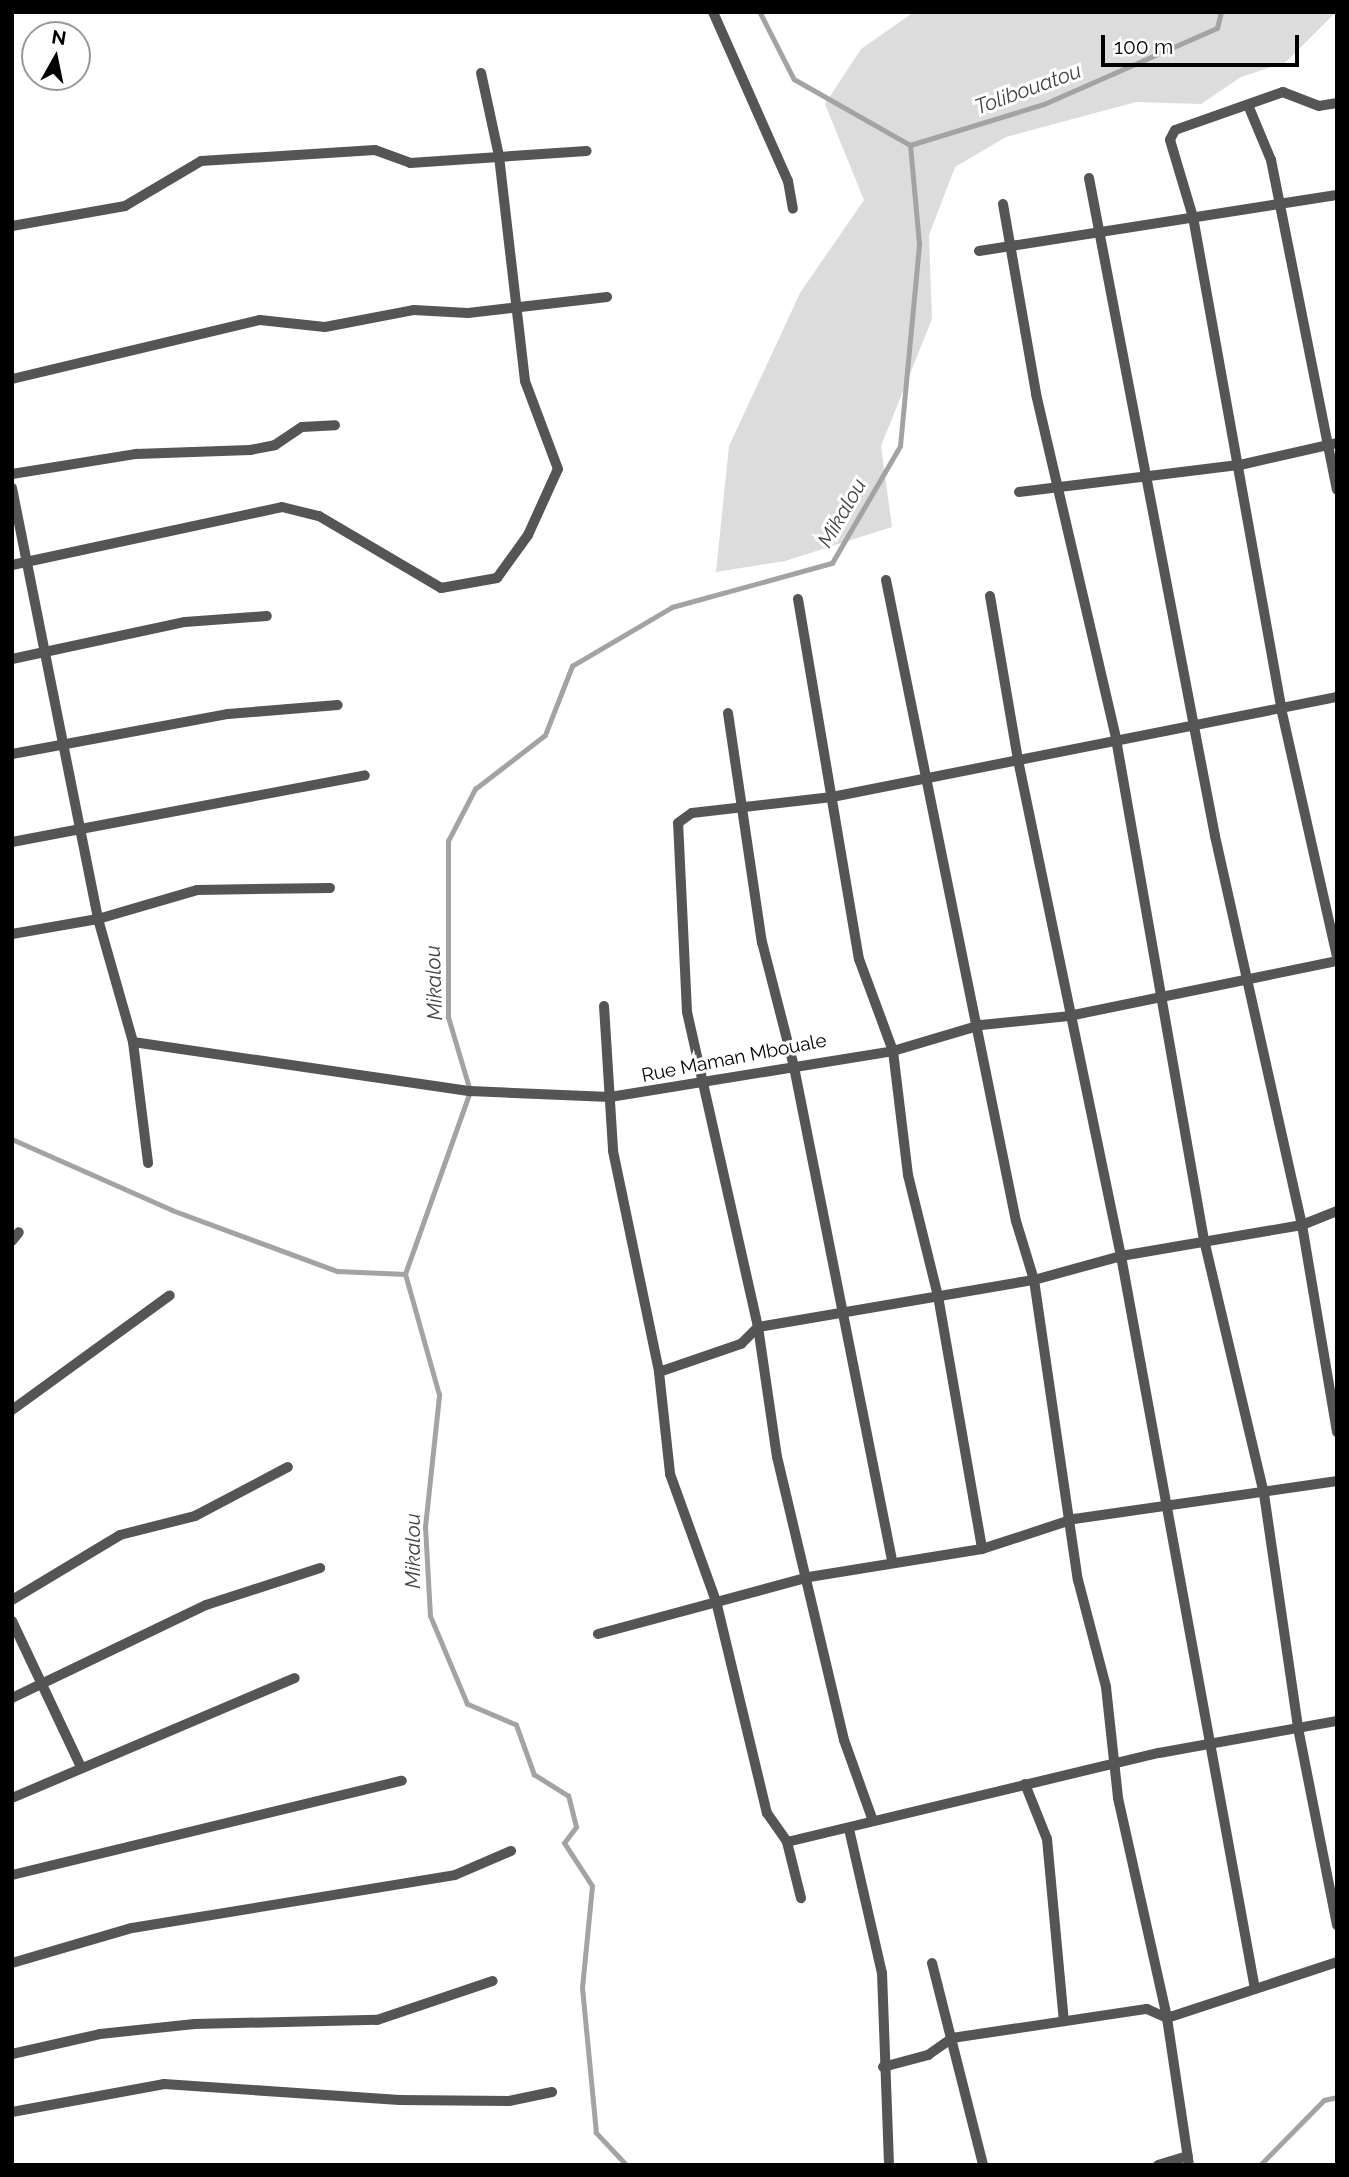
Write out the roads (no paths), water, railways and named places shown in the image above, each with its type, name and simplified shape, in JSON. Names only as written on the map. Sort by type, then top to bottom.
[{"type":"street","points":[[713,12],[788,181],[793,209]]},
{"type":"street","points":[[18,564],[282,507],[319,516],[441,588],[497,578],[527,535],[558,469],[526,381],[499,156],[481,73]]},
{"type":"street","points":[[1337,103],[1319,106],[1283,92],[1171,135],[1193,217],[1214,363],[1240,465],[1281,708],[1337,956]]},
{"type":"street","points":[[1248,105],[1280,202],[1332,444],[1337,489]]},
{"type":"street","points":[[12,226],[125,206],[201,161],[375,150],[410,163],[587,151]]},
{"type":"street","points":[[1089,178],[1195,724],[1302,1225],[1337,1432]]},
{"type":"street","points":[[979,251],[1009,243],[1337,195]]},
{"type":"street","points":[[1003,204],[1059,488],[1116,739],[1159,998],[1204,1240],[1264,1494],[1298,1728],[1337,1925]]},
{"type":"street","points":[[12,379],[260,320],[325,327],[414,310],[519,306],[607,297]]},
{"type":"street","points":[[12,474],[136,454],[250,450],[275,445],[302,427],[335,425]]},
{"type":"street","points":[[1019,492],[1147,479],[1240,465],[1332,444]]},
{"type":"street","points":[[12,488],[18,564],[63,745],[98,919],[133,1042],[148,1163]]},
{"type":"street","points":[[886,580],[981,1025],[1016,1221],[1034,1280],[1074,1519],[1078,1580],[1106,1687],[1112,1763],[1167,2018],[1188,2160],[1158,2165]]},
{"type":"street","points":[[990,596],[1018,760],[1069,1016],[1121,1256],[1255,1989]]},
{"type":"street","points":[[798,599],[859,959],[893,1051],[908,1175],[938,1296],[982,1549]]},
{"type":"street","points":[[12,659],[186,622],[267,616]]},
{"type":"street","points":[[873,1821],[844,1740],[809,1577],[777,1457],[758,1327],[722,1191],[704,1083],[686,1000],[678,824],[692,813],[746,809],[832,797],[1337,697]]},
{"type":"street","points":[[12,754],[228,714],[338,705]]},
{"type":"street","points":[[728,713],[746,809],[762,942],[794,1067],[892,1560]]},
{"type":"street","points":[[12,842],[82,831],[365,775]]},
{"type":"street","points":[[12,934],[98,919],[208,888],[330,888]]},
{"type":"street","name":"Rue Maman Mbouale","points":[[133,1042],[470,1091],[610,1097],[704,1083],[747,1070],[794,1067],[893,1051],[981,1025],[1069,1016],[1249,982],[1337,961]]},
{"type":"street","points":[[604,1006],[613,1151],[659,1372],[670,1474],[716,1601],[767,1813],[787,1842],[801,1898]]},
{"type":"street","points":[[659,1372],[741,1344],[758,1327],[1034,1280],[1121,1256],[1302,1225],[1337,1211]]},
{"type":"street","points":[[12,1410],[170,1295]]},
{"type":"street","points":[[12,1600],[120,1535],[195,1516],[288,1467]]},
{"type":"street","points":[[598,1634],[809,1577],[892,1560],[982,1549],[1074,1519],[1167,1510],[1337,1481]]},
{"type":"street","points":[[12,1698],[42,1681],[206,1605],[320,1568]]},
{"type":"street","points":[[12,1621],[82,1767]]},
{"type":"street","points":[[12,1798],[295,1678]]},
{"type":"street","points":[[787,1842],[1112,1763],[1210,1742],[1337,1721]]},
{"type":"street","points":[[12,1875],[401,1781]]},
{"type":"street","points":[[1025,1784],[1047,1839],[1064,2021]]},
{"type":"street","points":[[849,1829],[882,1973],[883,2067],[890,2165]]},
{"type":"street","points":[[12,1963],[132,1928],[455,1875],[511,1851]]},
{"type":"street","points":[[883,2067],[928,2055],[952,2038],[1147,2009],[1167,2018],[1337,1962]]},
{"type":"street","points":[[932,1963],[983,2165]]},
{"type":"street","points":[[12,2054],[100,2034],[194,2024],[377,2020],[493,1981]]},
{"type":"street","points":[[12,2112],[164,2084],[399,2100],[509,2101],[552,2092]]},
{"type":"waterway","name":"Mikalou","points":[[760,12],[794,79],[910,145]]},
{"type":"waterway","name":"Tolibouatou","points":[[910,145],[1044,104],[1217,28],[1221,12]]},
{"type":"waterway","name":"Mikalou","points":[[626,2165],[596,2133],[582,1988],[592,1886],[564,1843],[576,1827],[568,1796],[534,1775],[516,1725],[467,1704],[430,1616],[425,1527],[439,1395],[405,1274],[470,1091],[448,1017],[448,841],[475,789],[545,735],[572,666],[672,607],[832,563],[900,446],[919,244],[910,145]]},
{"type":"waterway","points":[[12,1139],[172,1210],[337,1271],[405,1274]]},
{"type":"waterway","points":[[1260,2165],[1324,2100],[1337,2097]]}]
